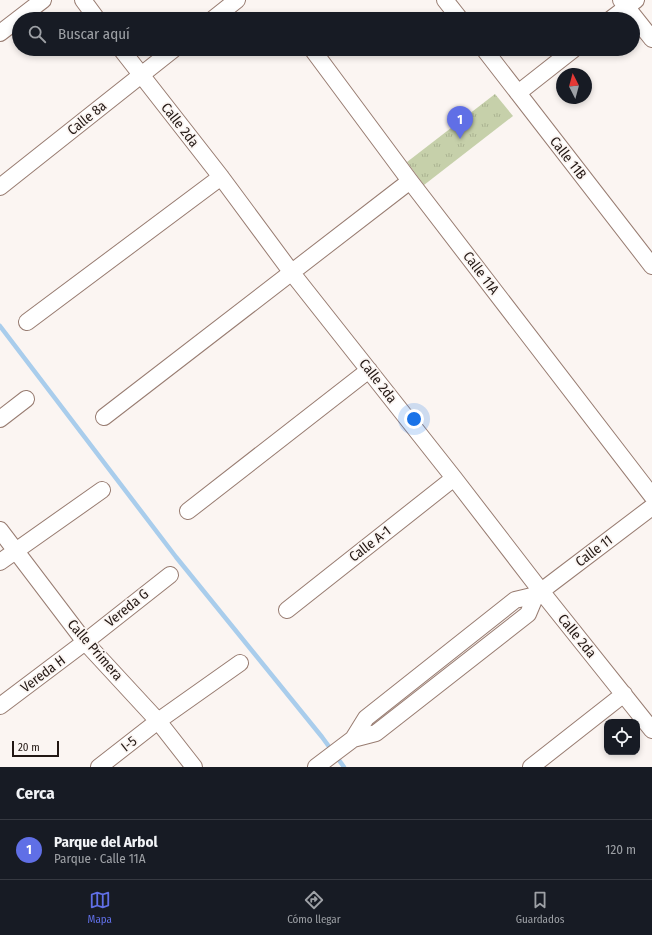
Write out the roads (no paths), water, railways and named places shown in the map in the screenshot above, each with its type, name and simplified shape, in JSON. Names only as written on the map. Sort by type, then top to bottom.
[{"type":"street","points":[[27,12],[43,0]]},
{"type":"street","points":[[83,0],[92,12]]},
{"type":"street","points":[[221,12],[237,0]]},
{"type":"street","points":[[445,0],[454,12]]},
{"type":"street","points":[[619,12],[628,2],[634,12]]},
{"type":"street","points":[[640,20],[652,39]]},
{"type":"street","points":[[0,33],[12,24]]},
{"type":"street","name":"Calle 2da","points":[[126,56],[221,177],[292,273],[454,478],[538,593],[624,694],[652,730]]},
{"type":"street","name":"Calle 8a","points":[[0,188],[165,56]]},
{"type":"street","name":"Calle 11A","points":[[317,56],[410,181],[652,496]]},
{"type":"street","name":"Calle 11B","points":[[489,56],[652,266]]},
{"type":"street","points":[[518,93],[565,56]]},
{"type":"street","points":[[27,322],[221,177]]},
{"type":"street","points":[[104,417],[410,181]]},
{"type":"street","points":[[188,511],[369,370]]},
{"type":"street","points":[[0,419],[26,400]]},
{"type":"street","name":"Calle A-1","points":[[286,610],[454,478]]},
{"type":"street","points":[[0,562],[102,490]]},
{"type":"street","name":"Calle 11","points":[[348,743],[366,718],[515,600],[538,593],[652,507]]},
{"type":"street","name":"Calle Primera","points":[[0,530],[85,642],[158,721],[194,767]]},
{"type":"street","name":"Vereda G","points":[[85,642],[170,575]]},
{"type":"street","name":"Calle 11","points":[[320,763],[348,743],[376,733],[528,614],[538,593]]},
{"type":"street","name":"Vereda H","points":[[0,706],[85,642]]},
{"type":"street","name":"I-5","points":[[99,767],[158,721],[240,663]]},
{"type":"street","points":[[436,663],[447,677]]},
{"type":"street","points":[[531,767],[624,694]]},
{"type":"waterway","points":[[0,326],[176,557],[322,737],[344,767]]},
{"type":"place","name":"Parque del Arbol","points":[[460,139]]}]
